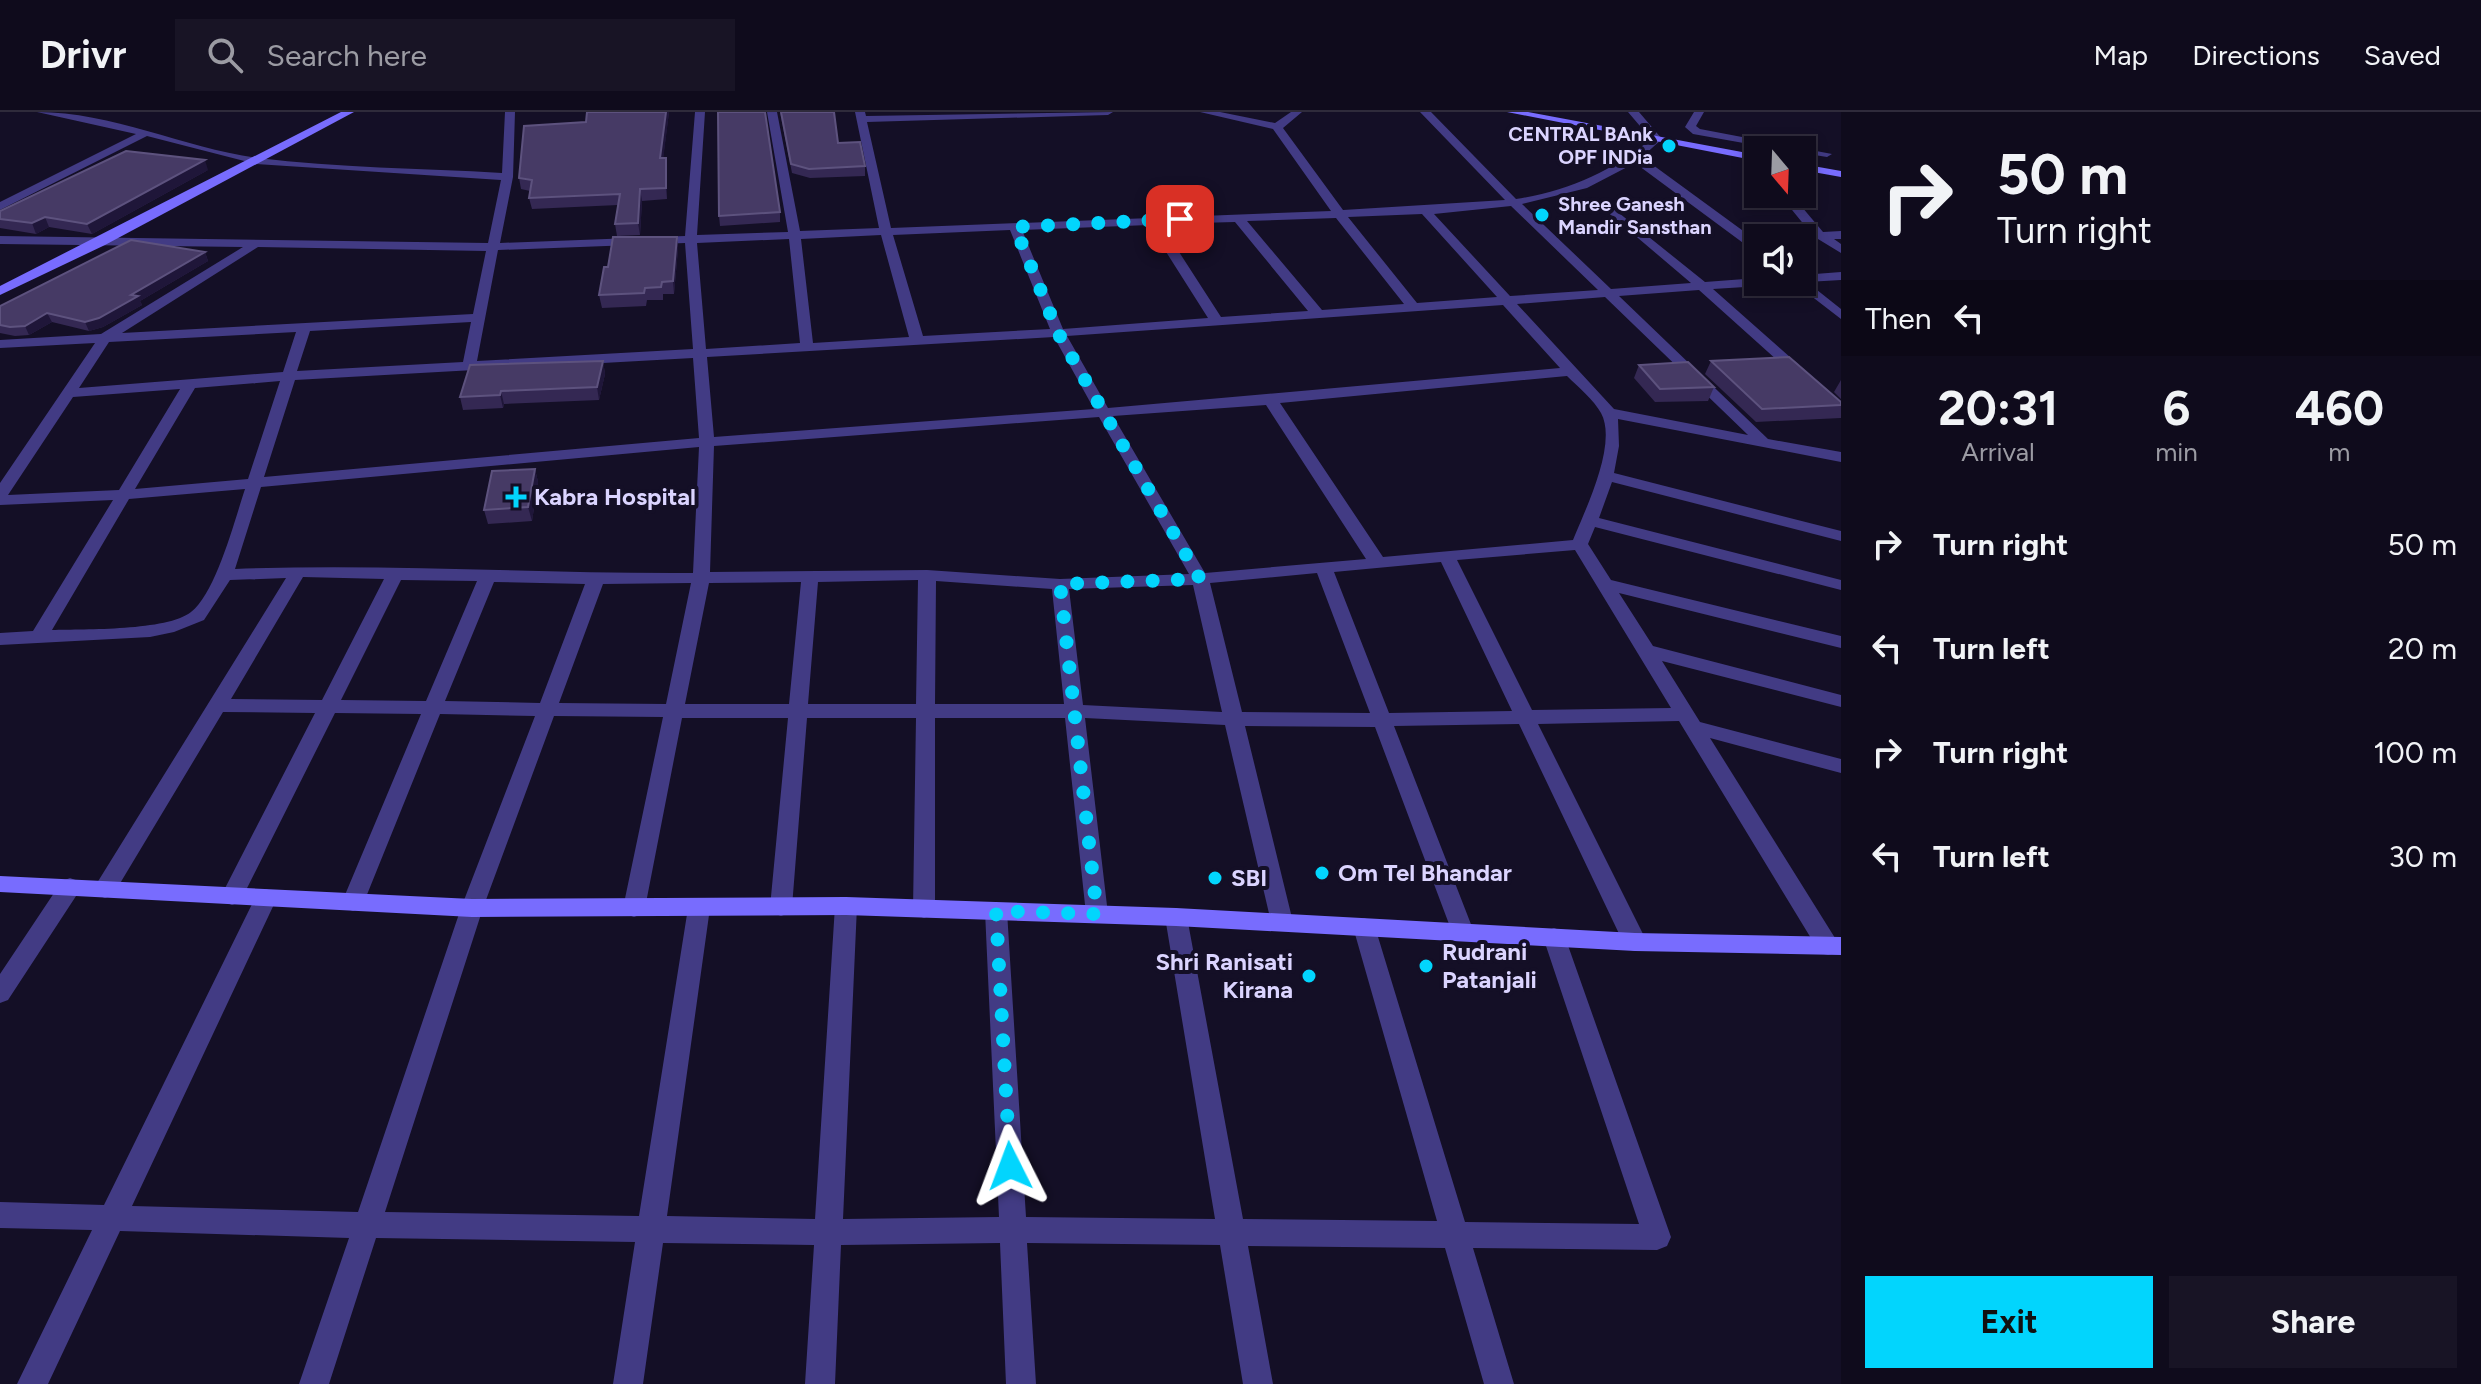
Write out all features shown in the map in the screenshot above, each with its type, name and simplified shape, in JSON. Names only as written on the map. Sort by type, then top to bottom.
[{"type":"main road","points":[[0,291],[101,242],[349,112]]},
{"type":"main road","points":[[1512,112],[1744,156]]},
{"type":"main road","points":[[1816,170],[1841,174]]},
{"type":"main road","points":[[0,884],[472,908],[846,906],[1176,917],[1635,942],[1834,946]]},
{"type":"street","points":[[42,112],[146,133],[256,161],[507,177]]},
{"type":"street","points":[[469,367],[507,177],[510,112]]},
{"type":"street","points":[[634,908],[701,577],[707,442],[691,241],[700,112]]},
{"type":"street","points":[[772,112],[795,236],[807,348]]},
{"type":"street","points":[[917,341],[886,232],[861,116],[1108,112]]},
{"type":"street","points":[[1205,112],[1277,127],[1338,212],[1414,308]]},
{"type":"street","points":[[1277,127],[1297,112]]},
{"type":"street","points":[[1425,112],[1515,204],[1761,439]]},
{"type":"street","points":[[0,240],[253,246],[492,247],[1425,211],[1515,204],[1588,184],[1637,159],[1657,139],[1633,112]]},
{"type":"street","points":[[1699,112],[1690,127],[1697,132],[1744,140]]},
{"type":"street","points":[[0,207],[146,133]]},
{"type":"street","points":[[1816,152],[1827,154]]},
{"type":"street","points":[[1637,159],[1744,236]]},
{"type":"street","points":[[1609,208],[1841,410]]},
{"type":"street","points":[[1797,208],[1818,234],[1841,249]]},
{"type":"street","points":[[1425,211],[1609,413],[1614,429],[1605,475],[1580,544]]},
{"type":"street","points":[[1237,216],[1318,314]]},
{"type":"street","points":[[1152,220],[1217,321]]},
{"type":"street","points":[[1015,227],[1058,333],[1200,579],[1282,922]]},
{"type":"street","points":[[1818,234],[1841,235]]},
{"type":"street","points":[[0,498],[105,338],[253,246]]},
{"type":"street","points":[[1816,279],[1841,276]]},
{"type":"street","points":[[67,393],[290,376],[1058,333],[1744,283]]},
{"type":"street","points":[[1816,294],[1841,315]]},
{"type":"street","points":[[0,344],[478,318]]},
{"type":"street","points":[[0,639],[150,631],[184,623],[198,616],[225,575],[304,328]]},
{"type":"street","points":[[0,498],[123,495],[707,442],[1270,400],[1572,371]]},
{"type":"street","points":[[39,637],[189,386]]},
{"type":"street","points":[[1270,400],[1378,563]]},
{"type":"street","points":[[1609,413],[1761,439],[1841,457]]},
{"type":"street","points":[[1605,475],[1841,536]]},
{"type":"street","points":[[1589,520],[1841,585]]},
{"type":"street","points":[[225,575],[396,573],[596,579],[927,575],[1060,584],[1200,579],[1580,544]]},
{"type":"street","points":[[1580,544],[1834,946]]},
{"type":"street","points":[[1447,557],[1635,942]]},
{"type":"street","points":[[1324,568],[1463,932]]},
{"type":"street","points":[[105,889],[298,572]]},
{"type":"street","points":[[232,896],[396,573]]},
{"type":"street","points":[[353,902],[488,575]]},
{"type":"street","points":[[924,909],[927,575]]},
{"type":"street","points":[[781,907],[810,577]]},
{"type":"street","points":[[314,1384],[472,908],[596,579]]},
{"type":"street","points":[[1060,584],[1097,914]]},
{"type":"street","points":[[1605,584],[1841,642]]},
{"type":"street","points":[[1647,651],[1841,701]]},
{"type":"street","points":[[219,705],[798,712],[1074,711],[1233,719],[1690,721],[1841,766]]},
{"type":"street","points":[[0,993],[70,887]]},
{"type":"street","points":[[32,1384],[266,898]]},
{"type":"street","points":[[820,1384],[846,906]]},
{"type":"street","points":[[628,1384],[699,908]]},
{"type":"street","points":[[996,911],[1021,1384]]},
{"type":"street","points":[[1176,917],[1258,1384]]},
{"type":"street","points":[[1364,927],[1499,1384]]},
{"type":"street","points":[[0,1215],[367,1225],[828,1232],[1013,1230],[1657,1237],[1554,937]]},
{"type":"building","points":[[587,112],[666,112],[660,158],[666,158],[666,188],[640,189],[638,223],[615,224],[620,194],[529,198],[532,180],[519,178],[524,126],[586,122]]},
{"type":"building","points":[[718,112],[765,112],[780,212],[719,216]]},
{"type":"building","points":[[781,112],[834,112],[838,143],[860,142],[865,166],[809,169],[791,164]]},
{"type":"building","points":[[126,151],[205,160],[87,224],[45,217],[32,223],[0,219],[0,211]]},
{"type":"building","points":[[613,237],[677,237],[673,281],[662,282],[661,287],[645,288],[644,293],[599,295]]},
{"type":"building","points":[[131,240],[205,252],[131,295],[138,296],[99,318],[85,322],[47,313],[25,326],[0,325],[0,306]]},
{"type":"building","points":[[1789,357],[1841,405],[1762,409],[1711,361]]},
{"type":"building","points":[[603,361],[597,387],[501,391],[500,395],[460,397],[470,365]]},
{"type":"building","points":[[1688,362],[1714,387],[1660,389],[1639,365]]},
{"type":"building","points":[[535,469],[528,507],[484,510],[492,471]]},
{"type":"place","name":"CENTRAL BAnk OPF INDia","points":[[1669,146]]},
{"type":"place","name":"Shree Ganesh Mandir Sansthan","points":[[1542,215]]},
{"type":"place","name":"Kabra Hospital","points":[[516,497]]},
{"type":"place","name":"Om Tel Bhandar","points":[[1322,873]]},
{"type":"place","name":"SBI","points":[[1215,878]]},
{"type":"place","name":"Rudrani Patanjali","points":[[1426,966]]},
{"type":"place","name":"Shri Ranisati Kirana","points":[[1309,976]]},
{"type":"route","points":[[1010,1166],[996,911],[1097,914],[1060,584],[1200,579],[1058,333],[1015,227],[1180,219]]}]
